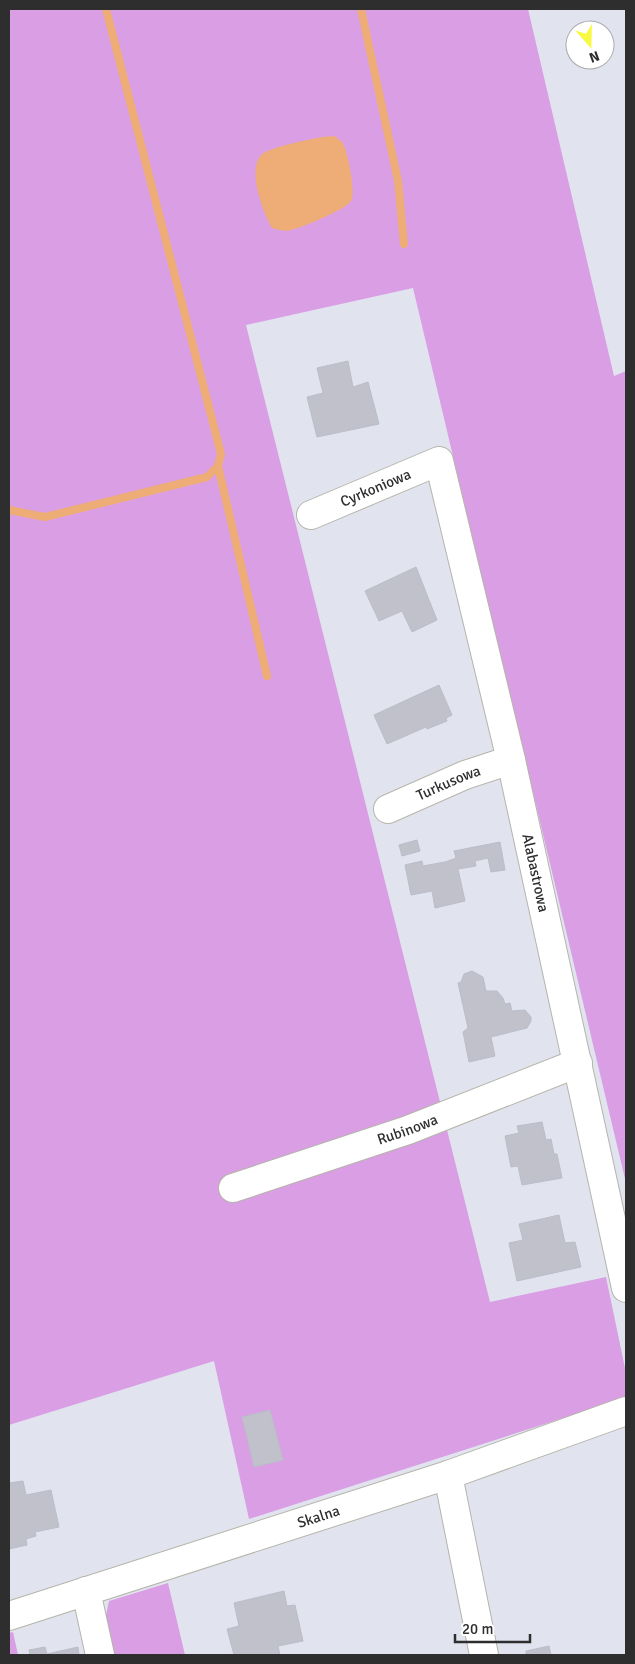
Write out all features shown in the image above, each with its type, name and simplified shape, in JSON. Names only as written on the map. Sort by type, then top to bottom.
[{"type":"street","name":"Cyrkoniowa","points":[[311,515],[439,461]]},
{"type":"street","name":"Alabastrowa","points":[[439,461],[511,760],[626,1288]]},
{"type":"street","name":"Turkusowa","points":[[388,809],[465,775],[511,760]]},
{"type":"street","name":"Rubinowa","points":[[233,1188],[408,1130],[578,1063]]},
{"type":"street","name":"Skalna","points":[[9,1616],[448,1475],[626,1411]]},
{"type":"street","points":[[448,1475],[484,1655]]},
{"type":"street","points":[[86,1591],[100,1655]]},
{"type":"shaded area","points":[[9,9],[528,9],[614,376],[626,371],[626,1183],[413,288],[246,325],[490,1302],[606,1277],[626,1373],[626,1398],[249,1519],[214,1361],[9,1425]]},
{"type":"shaded area","points":[[334,136],[342,143],[347,155],[353,190],[351,201],[333,213],[297,228],[286,231],[272,228],[261,202],[256,181],[257,162],[261,155],[284,145]]},
{"type":"shaded area","points":[[168,1583],[185,1655],[112,1655],[105,1620],[109,1601]]},
{"type":"shaded area","points":[[13,1632],[18,1655],[9,1655],[9,1633]]},
{"type":"building","points":[[348,361],[353,387],[368,382],[379,424],[317,437],[307,397],[323,393],[317,368]]},
{"type":"building","points":[[416,567],[437,620],[412,632],[402,611],[379,621],[365,591]]},
{"type":"building","points":[[439,685],[452,715],[446,718],[447,721],[427,729],[426,727],[387,744],[374,715]]},
{"type":"building","points":[[417,840],[420,851],[402,856],[399,845]]},
{"type":"building","points":[[500,842],[505,870],[491,872],[488,858],[475,861],[476,866],[458,869],[465,901],[435,908],[432,891],[411,895],[405,865],[422,861],[423,866],[445,862],[456,858],[454,851]]},
{"type":"building","points":[[472,971],[483,977],[486,991],[497,991],[505,1004],[510,1003],[512,1011],[525,1010],[531,1017],[531,1021],[527,1028],[491,1037],[495,1056],[469,1062],[463,1032],[468,1028],[458,983],[461,982],[464,974]]},
{"type":"building","points":[[542,1122],[546,1140],[551,1139],[554,1154],[557,1154],[562,1178],[522,1185],[518,1166],[511,1167],[505,1136],[519,1133],[517,1126]]},
{"type":"building","points":[[559,1215],[565,1243],[575,1242],[581,1267],[517,1281],[509,1243],[523,1240],[519,1224]]},
{"type":"building","points":[[270,1410],[283,1460],[254,1467],[242,1417]]},
{"type":"building","points":[[23,1481],[26,1495],[51,1490],[59,1527],[35,1532],[36,1536],[26,1539],[27,1545],[9,1549],[9,1483]]},
{"type":"building","points":[[284,1591],[287,1606],[295,1605],[303,1641],[278,1646],[280,1655],[234,1655],[227,1629],[239,1626],[234,1603]]},
{"type":"building","points":[[549,1646],[551,1655],[526,1655],[526,1651]]},
{"type":"building","points":[[45,1647],[47,1654],[78,1647],[79,1655],[30,1655],[29,1650]]},
{"type":"waterway","points":[[9,510],[45,517],[207,477],[218,466],[221,454],[106,9]]},
{"type":"waterway","points":[[361,9],[398,181],[404,244]]},
{"type":"waterway","points":[[218,466],[267,676]]}]
